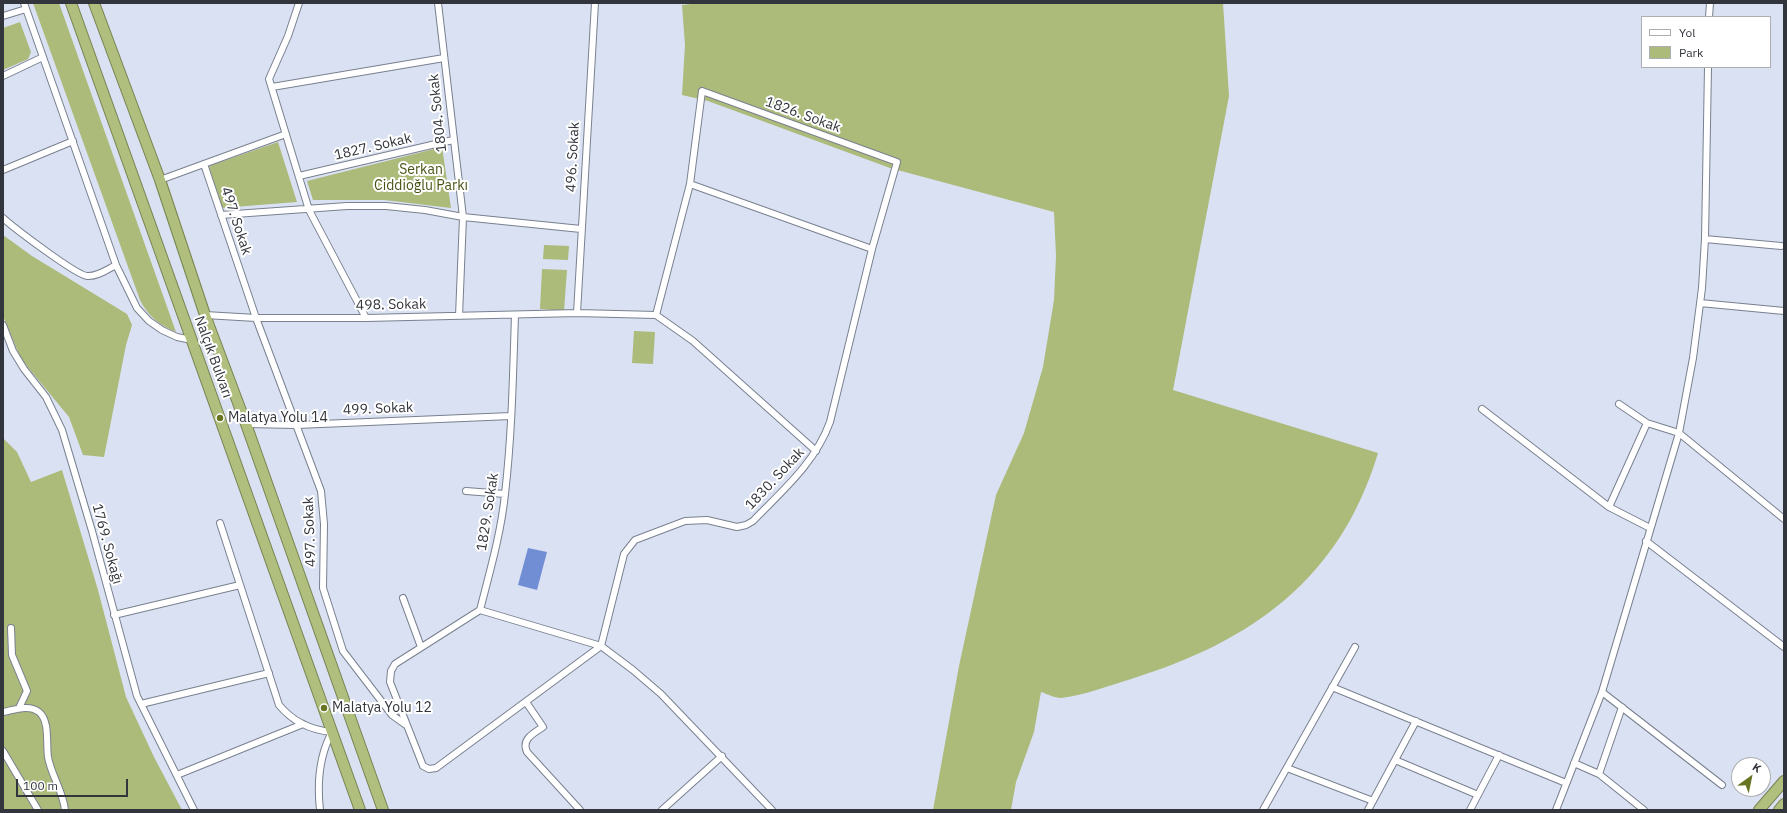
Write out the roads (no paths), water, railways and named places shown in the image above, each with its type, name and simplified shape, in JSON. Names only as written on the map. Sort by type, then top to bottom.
[{"type":"highway","name":"Nalçık Bulvarı","points":[[71,3],[360,810]]},
{"type":"highway","name":"Nalçık Bulvarı","points":[[94,3],[160,180],[205,315],[246,424],[383,810]]},
{"type":"highway","points":[[1759,810],[1784,781]]},
{"type":"highway","points":[[1779,810],[1784,804]]},
{"type":"street","points":[[298,3],[288,36],[269,79],[309,210],[366,318]]},
{"type":"street","name":"1804. Sokak","points":[[438,3],[463,217],[460,316]]},
{"type":"street","name":"496. Sokak","points":[[577,313],[595,3]]},
{"type":"street","points":[[1709,16],[1710,3]]},
{"type":"street","points":[[3,16],[25,6],[116,265],[137,308],[148,320],[169,334],[192,340]]},
{"type":"street","points":[[3,76],[43,57]]},
{"type":"street","points":[[272,88],[444,58]]},
{"type":"street","points":[[1556,810],[1602,692],[1679,433],[1689,385],[1700,303],[1704,239],[1708,68]]},
{"type":"street","name":"1826. Sokak","points":[[690,184],[702,91],[897,162]]},
{"type":"street","points":[[160,180],[286,134]]},
{"type":"street","name":"1827. Sokak","points":[[299,176],[453,140]]},
{"type":"street","points":[[3,170],[73,141]]},
{"type":"street","name":"1830. Sokak","points":[[601,646],[622,559],[626,550],[632,543],[639,538],[685,521],[707,520],[736,527],[746,525],[753,521],[795,478],[816,451],[830,422],[872,249],[897,162]]},
{"type":"street","name":"497. Sokak","points":[[204,164],[256,318],[321,491],[324,524],[323,588],[343,651],[392,715],[406,725]]},
{"type":"street","points":[[816,451],[693,341],[656,314],[690,184],[872,249]]},
{"type":"street","points":[[221,214],[309,210],[347,206],[386,206],[425,210],[463,217],[581,229]]},
{"type":"street","points":[[3,218],[23,235],[81,274],[94,276],[116,265]]},
{"type":"street","points":[[1704,239],[1781,246]]},
{"type":"street","points":[[1700,303],[1784,311]]},
{"type":"street","name":"498. Sokak","points":[[205,315],[256,318],[366,318],[577,313],[656,314]]},
{"type":"street","name":"1829. Sokak","points":[[480,610],[498,538],[505,494],[511,416],[515,314]]},
{"type":"street","name":"1769. Sokağı","points":[[3,325],[13,351],[24,369],[46,397],[62,430],[92,530],[137,696],[194,810]]},
{"type":"street","points":[[1619,404],[1646,423],[1679,433],[1784,519]]},
{"type":"street","points":[[1482,409],[1609,508],[1650,528]]},
{"type":"street","name":"499. Sokak","points":[[246,424],[297,425],[511,416]]},
{"type":"street","points":[[1609,508],[1646,423]]},
{"type":"street","points":[[466,491],[505,494]]},
{"type":"street","points":[[220,523],[279,705],[288,715],[303,724],[315,729],[332,732],[325,746],[321,762],[320,810]]},
{"type":"street","points":[[1646,541],[1784,647]]},
{"type":"street","points":[[114,615],[240,585]]},
{"type":"street","points":[[403,598],[421,647]]},
{"type":"street","points":[[601,646],[526,702],[431,769],[422,766],[390,682],[391,671],[395,664],[480,610],[601,646],[633,670],[661,694],[722,756],[772,810]]},
{"type":"street","points":[[11,628],[12,655],[27,691],[20,708]]},
{"type":"street","points":[[1263,810],[1355,647]]},
{"type":"street","points":[[141,704],[269,673]]},
{"type":"street","points":[[1332,687],[1566,783]]},
{"type":"street","points":[[1602,692],[1722,785]]},
{"type":"street","points":[[526,702],[543,726],[526,741],[525,746],[527,752],[580,810]]},
{"type":"street","points":[[1599,774],[1622,707]]},
{"type":"street","points":[[3,712],[20,708],[34,709],[40,713],[44,719],[48,758],[64,798],[65,810]]},
{"type":"street","points":[[1368,810],[1416,721]]},
{"type":"street","points":[[177,775],[303,724]]},
{"type":"street","points":[[3,751],[38,810]]},
{"type":"street","points":[[1470,810],[1499,755]]},
{"type":"street","points":[[662,810],[722,756]]},
{"type":"street","points":[[1395,760],[1478,794]]},
{"type":"street","points":[[1574,763],[1599,774],[1644,810]]},
{"type":"street","points":[[1287,768],[1373,801]]},
{"type":"water","points":[[528,548],[547,552],[537,590],[518,585]]},
{"type":"place","name":"Malatya Yolu 14","points":[[220,418]]},
{"type":"place","name":"Malatya Yolu 12","points":[[324,708]]},
{"type":"park label","name":"Serkan Ciddioğlu Parkı","points":[[421,178]]}]
